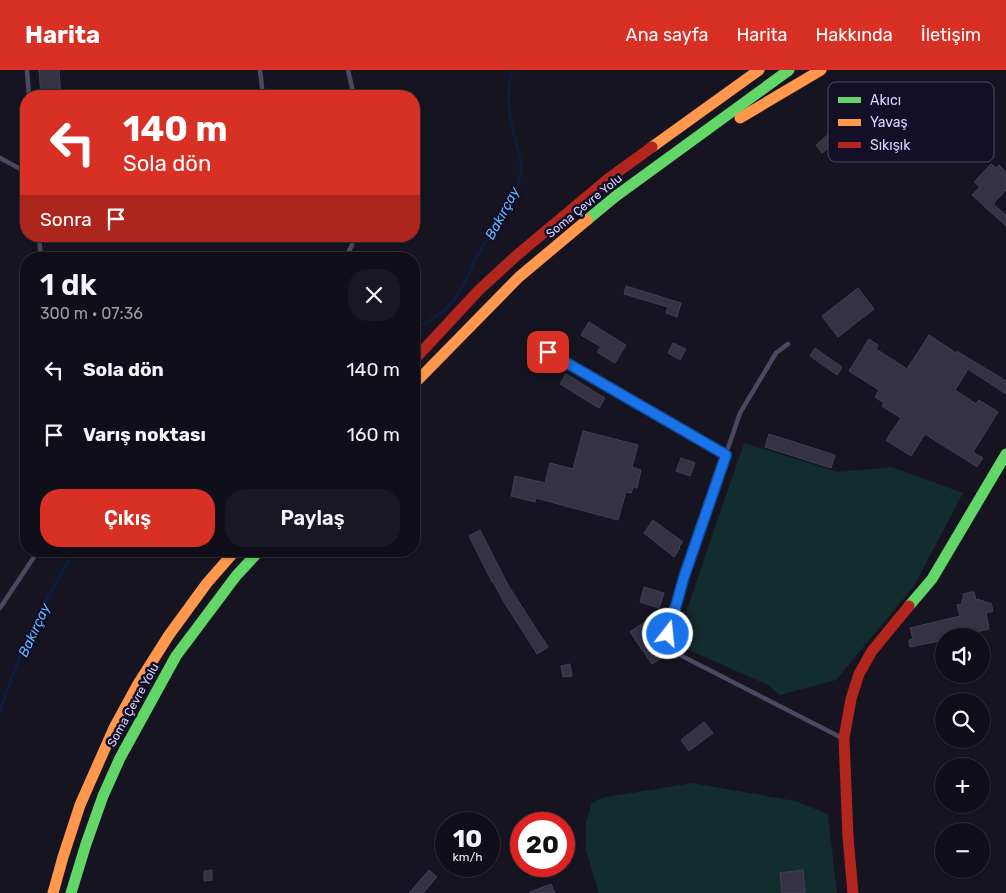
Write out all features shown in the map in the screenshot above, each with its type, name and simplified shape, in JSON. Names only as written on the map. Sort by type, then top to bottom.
[{"type":"main road","points":[[687,122],[747,70]]},
{"type":"main road","name":"Soma Çevre Yolu","points":[[420,354],[479,290],[516,256],[608,179],[758,70]]},
{"type":"main road","name":"Soma Çevre Yolu","points":[[420,378],[519,277],[616,196],[789,70]]},
{"type":"main road","points":[[683,148],[726,126],[821,70]]},
{"type":"main road","points":[[853,893],[848,837],[844,738],[851,699],[859,674],[872,651],[932,579],[1006,454]]},
{"type":"main road","name":"Soma Çevre Yolu","points":[[54,893],[63,857],[80,805],[114,728],[138,684],[170,635],[208,583],[230,557]]},
{"type":"main road","name":"Soma Çevre Yolu","points":[[71,893],[103,796],[120,758],[176,656],[236,576],[253,557]]},
{"type":"lane","points":[[27,70],[29,90]]},
{"type":"lane","points":[[260,70],[262,90]]},
{"type":"lane","points":[[348,70],[353,90]]},
{"type":"lane","points":[[0,158],[20,169]]},
{"type":"lane","points":[[788,344],[776,353],[740,413],[684,577],[668,634],[678,654],[844,738]]},
{"type":"lane","points":[[548,352],[726,455]]},
{"type":"lane","points":[[0,608],[34,557]]},
{"type":"green space","points":[[744,443],[838,472],[892,467],[963,493],[914,586],[836,680],[780,695],[768,685],[682,647],[687,609]]},
{"type":"green space","points":[[692,783],[795,801],[828,814],[837,893],[599,893],[586,851],[586,824],[591,804],[601,798]]},
{"type":"building","points":[[39,70],[59,70],[61,90],[41,90]]},
{"type":"building","points":[[828,135],[828,148],[822,153],[816,145]]},
{"type":"building","points":[[991,164],[996,168],[999,165],[1006,172],[1006,190],[993,204],[1006,215],[1006,226],[972,195],[980,187],[974,182]]},
{"type":"building","points":[[626,286],[681,303],[677,317],[666,313],[668,307],[624,294]]},
{"type":"building","points":[[858,288],[874,309],[838,337],[822,316]]},
{"type":"building","points":[[589,322],[626,345],[615,363],[597,352],[601,347],[581,335]]},
{"type":"building","points":[[929,335],[956,353],[957,351],[1006,381],[1006,394],[968,369],[955,390],[976,404],[979,400],[998,412],[973,452],[983,458],[977,467],[925,434],[911,456],[886,440],[901,418],[882,406],[884,403],[875,397],[879,390],[849,371],[869,339],[878,345],[876,349],[907,369]]},
{"type":"building","points":[[673,343],[686,349],[680,360],[668,353]]},
{"type":"building","points":[[815,348],[842,367],[837,375],[810,356]]},
{"type":"building","points":[[566,374],[605,398],[599,408],[560,384]]},
{"type":"building","points":[[583,431],[638,445],[632,467],[641,470],[637,488],[633,487],[631,493],[626,492],[618,520],[536,498],[535,502],[511,496],[515,476],[545,483],[550,463],[573,469]]},
{"type":"building","points":[[769,434],[835,455],[831,468],[765,447]]},
{"type":"building","points":[[681,458],[695,463],[690,476],[676,471]]},
{"type":"building","points":[[653,520],[683,542],[674,557],[644,533]]},
{"type":"building","points":[[480,530],[508,585],[548,647],[537,654],[492,582],[469,536]]},
{"type":"building","points":[[644,587],[664,593],[659,608],[640,602]]},
{"type":"building","points":[[974,592],[976,600],[979,599],[980,601],[983,600],[984,602],[991,603],[993,611],[986,613],[989,628],[935,628],[935,642],[910,647],[909,640],[913,639],[910,628],[960,616],[957,605],[962,604],[963,594]]},
{"type":"building","points":[[646,621],[668,654],[652,664],[630,632]]},
{"type":"building","points":[[570,664],[572,676],[563,677],[561,666]]},
{"type":"building","points":[[704,722],[713,733],[689,751],[681,740]]},
{"type":"building","points":[[212,870],[212,880],[204,881],[204,871]]},
{"type":"building","points":[[429,870],[437,877],[423,893],[409,893]]},
{"type":"building","points":[[803,870],[805,893],[782,893],[780,873]]},
{"type":"building","points":[[551,884],[555,893],[530,893],[530,892]]},
{"type":"waterway","name":"Bakırçay","points":[[420,325],[436,317],[454,300],[516,190],[520,179],[521,164],[509,104],[509,87],[513,70]]},
{"type":"waterway","name":"Bakırçay","points":[[0,712],[32,629],[71,557]]},
{"type":"traffic: fast","points":[[587,220],[616,196],[789,70]]},
{"type":"traffic: fast","points":[[909,606],[932,579],[1006,454]]},
{"type":"traffic: fast","points":[[71,893],[103,796],[120,758],[176,656],[236,576],[253,557]]},
{"type":"traffic: slow","points":[[652,147],[759,70]]},
{"type":"traffic: slow","points":[[740,118],[821,70]]},
{"type":"traffic: slow","points":[[420,378],[519,277],[587,220]]},
{"type":"traffic: slow","points":[[53,893],[80,805],[114,728],[138,684],[169,635],[207,583],[230,557]]},
{"type":"traffic: jam","points":[[420,354],[479,290],[516,256],[608,179],[652,147]]},
{"type":"traffic: jam","points":[[853,893],[848,837],[844,738],[851,699],[859,674],[872,651],[909,606]]},
{"type":"route","points":[[548,352],[726,455],[684,577],[668,634]]}]
